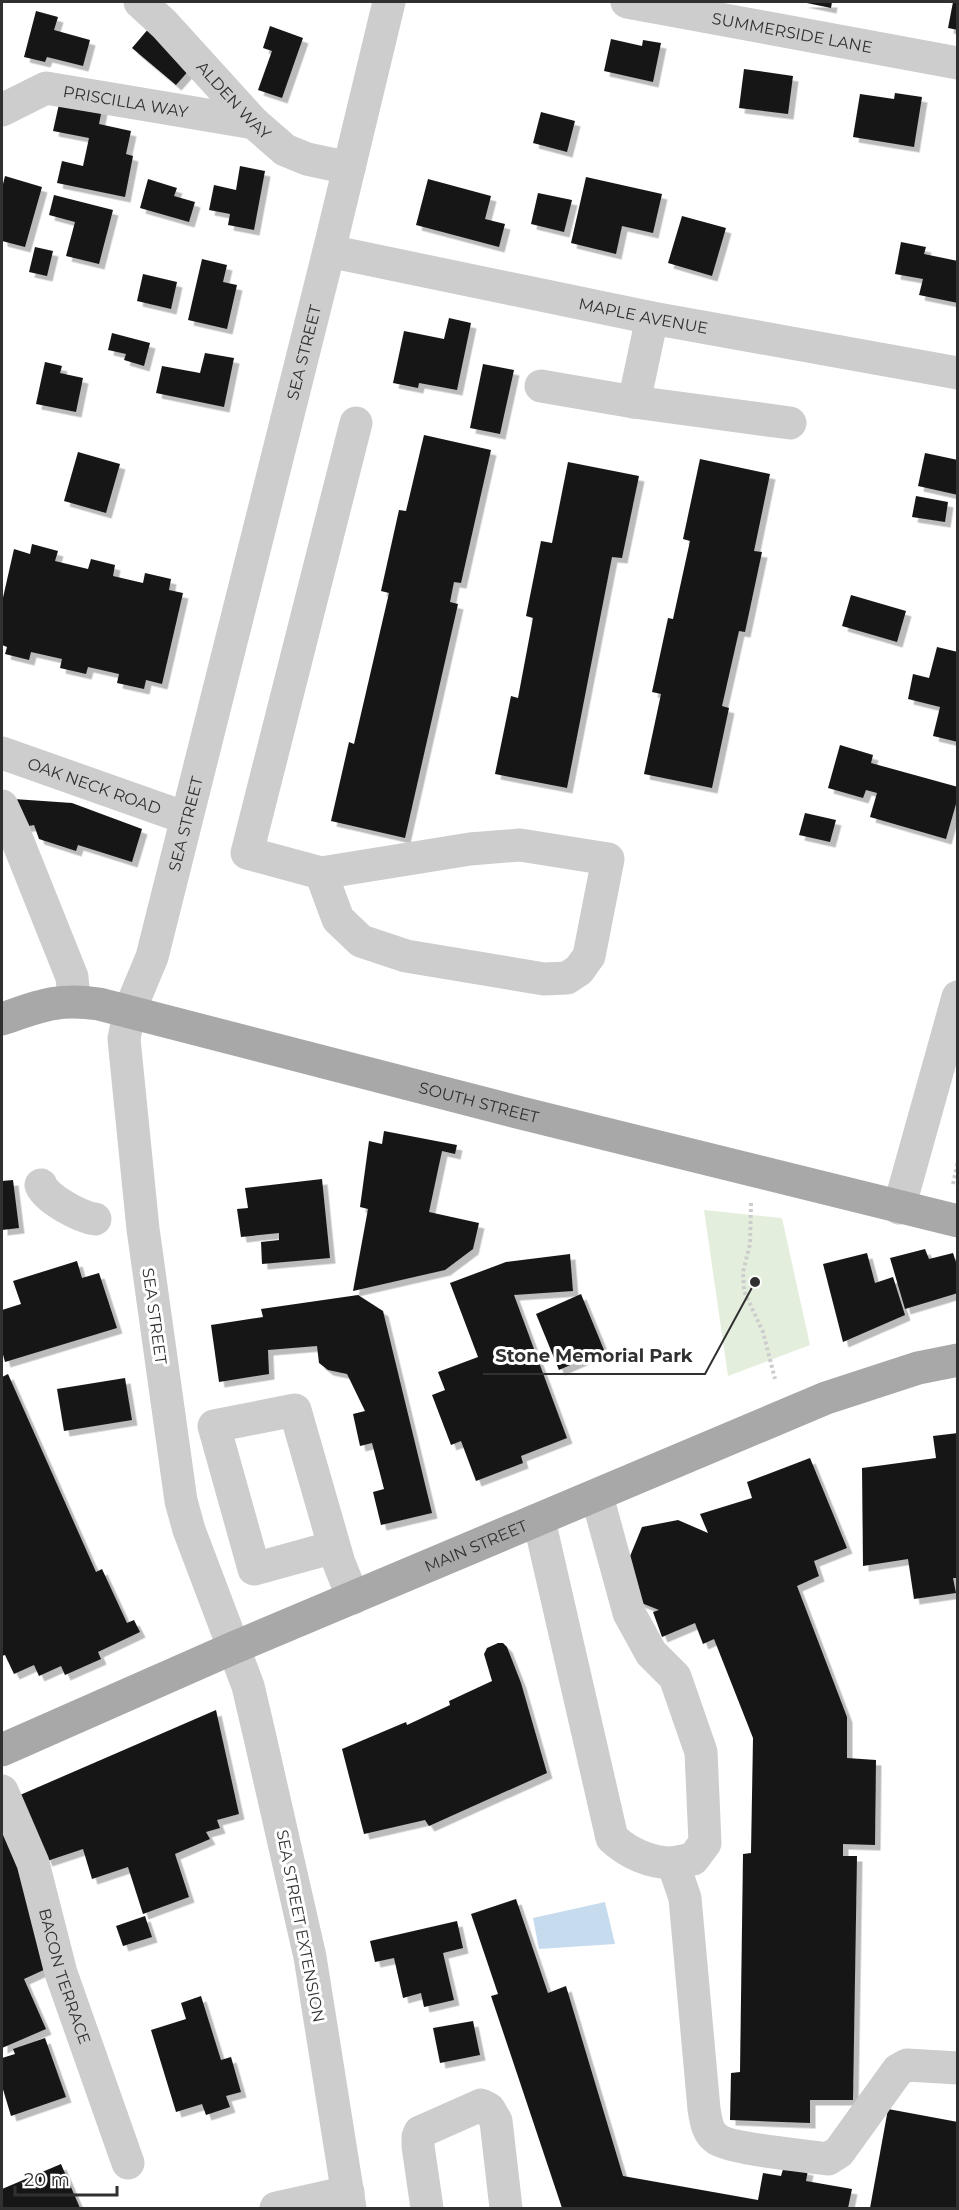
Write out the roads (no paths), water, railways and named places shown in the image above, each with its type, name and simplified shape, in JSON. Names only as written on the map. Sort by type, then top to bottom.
[{"type":"main road","name":"SOUTH STREET","points":[[2,1019],[51,1003],[74,1001],[129,1012],[957,1221]]},
{"type":"main road","name":"MAIN STREET","points":[[2,1750],[233,1648],[826,1398],[955,1358]]},
{"type":"street","name":"ALDEN WAY","points":[[140,2],[164,24],[254,123],[285,150],[307,159],[349,168]]},
{"type":"street","name":"SEA STREET","points":[[233,1648],[180,1501],[143,1229],[124,1039],[129,1012],[152,957],[389,2]]},
{"type":"street","name":"SUMMERSIDE LANE","points":[[627,2],[957,63]]},
{"type":"street","name":"PRISCILLA WAY","points":[[2,111],[46,88],[254,123]]},
{"type":"street","name":"MAPLE AVENUE","points":[[329,251],[652,318],[957,373]]},
{"type":"street","points":[[634,402],[652,318]]},
{"type":"street","points":[[542,386],[634,402],[790,423]]},
{"type":"street","points":[[321,873],[338,919],[361,941],[405,956],[544,979],[567,978],[579,970],[589,956],[608,859],[520,845],[470,849],[321,873],[247,854],[356,423]]},
{"type":"street","name":"OAK NECK ROAD","points":[[2,754],[186,818]]},
{"type":"street","points":[[2,806],[72,977],[74,1001]]},
{"type":"street","points":[[899,1208],[952,1036],[957,997]]},
{"type":"street","points":[[41,1185],[47,1196],[83,1216],[95,1219]]},
{"type":"street","points":[[171,1432],[295,1410],[334,1547],[353,1598]]},
{"type":"street","points":[[214,1426],[254,1569],[334,1547]]},
{"type":"street","points":[[539,1520],[612,1838],[622,1848],[658,1863],[693,1859],[705,1843],[701,1752],[675,1677],[651,1653],[629,1613],[597,1496]]},
{"type":"street","name":"SEA STREET EXTENSION","points":[[233,1648],[252,1704],[310,1957],[349,2200]]},
{"type":"street","name":"BACON TERRACE","points":[[2,1791],[33,1863],[61,1972],[128,2163]]},
{"type":"street","points":[[673,1863],[685,1898],[704,2109],[707,2127],[716,2139],[734,2145],[828,2159],[839,2152],[898,2070],[908,2065],[957,2068]]},
{"type":"street","points":[[427,2208],[418,2146],[420,2132],[481,2105],[489,2109],[496,2121],[506,2208]]},
{"type":"street","points":[[276,2208],[349,2200]]},
{"type":"water","points":[[605,1902],[615,1944],[539,1949],[533,1918]]},
{"type":"place","name":"Stone Memorial Park","points":[[755,1282]]}]
